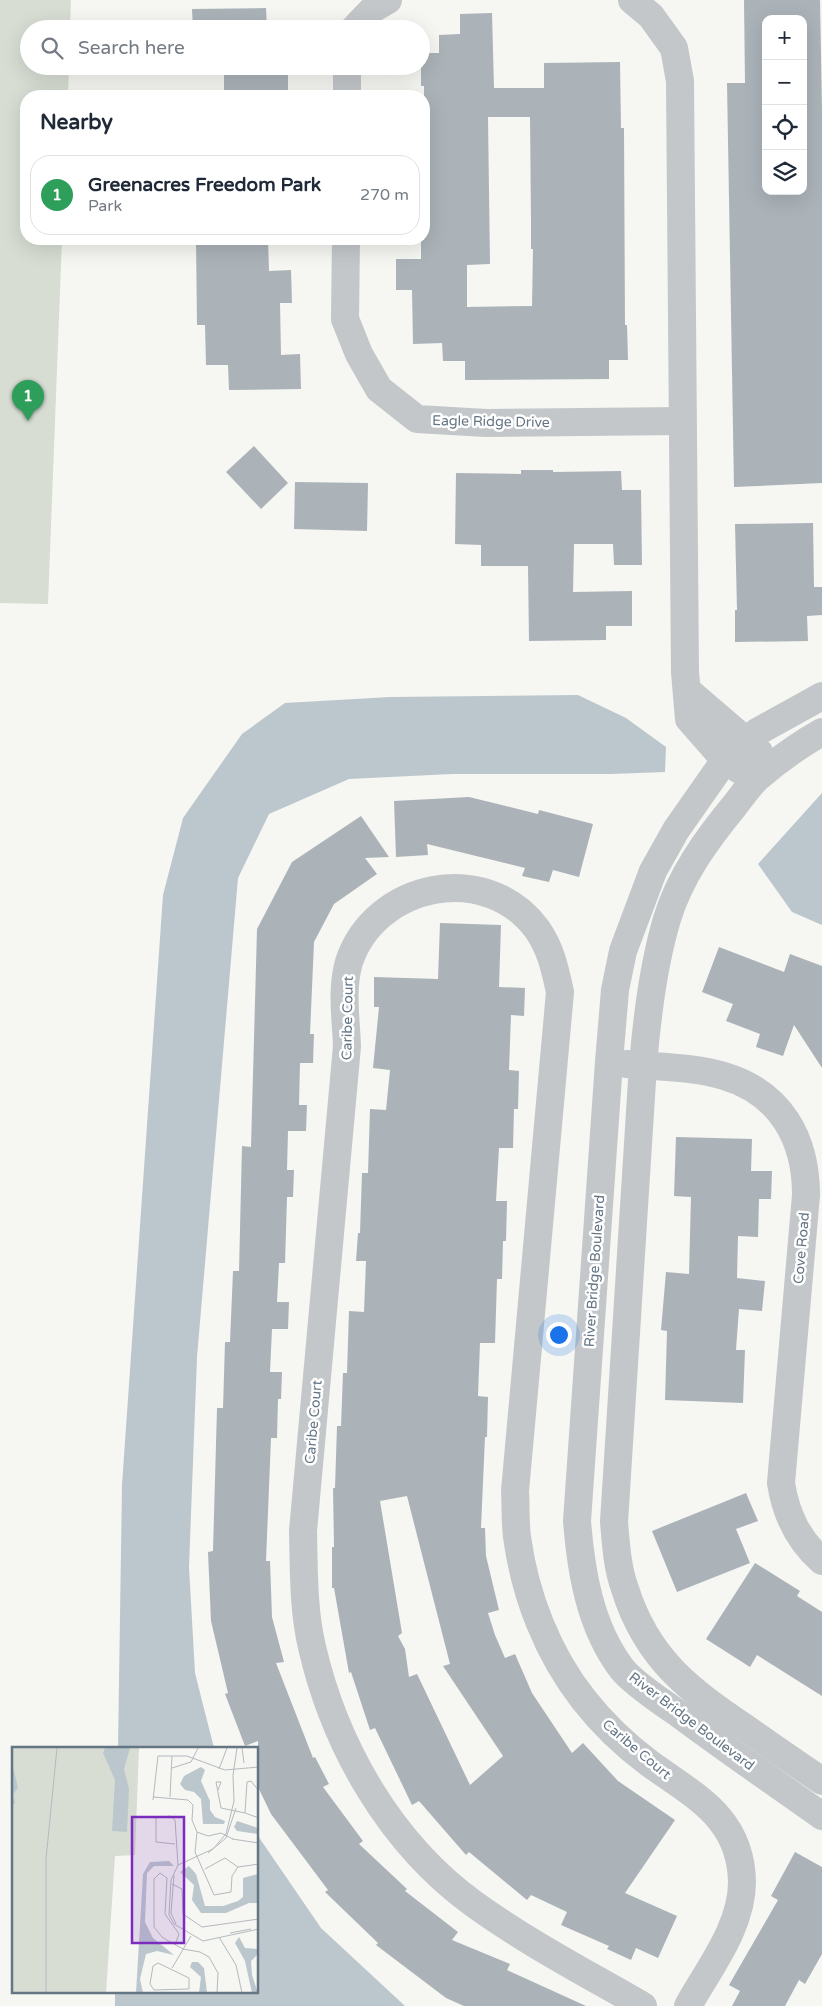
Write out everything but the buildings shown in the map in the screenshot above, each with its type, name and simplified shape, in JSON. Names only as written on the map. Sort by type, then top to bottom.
[{"type":"street","points":[[363,20],[374,8],[388,0]]},
{"type":"street","points":[[632,0],[651,16],[674,48],[680,81],[682,421],[689,719],[724,760],[765,772]]},
{"type":"street","points":[[347,75],[347,90]]},
{"type":"street","name":"Eagle Ridge Drive","points":[[346,245],[346,319],[359,354],[379,389],[417,419],[486,423],[682,421]]},
{"type":"street","points":[[687,690],[746,742],[765,772]]},
{"type":"street","name":"River Bridge Boulevard","points":[[822,696],[757,732],[724,760],[676,830],[653,871],[622,951],[615,990],[609,1062],[577,1521],[580,1560],[588,1599],[603,1636],[622,1669],[697,1728],[822,1816]]},
{"type":"street","name":"River Bridge Boulevard","points":[[822,732],[803,743],[765,772],[709,836],[689,870],[668,917],[655,970],[643,1065],[614,1522],[617,1555],[624,1588],[636,1619],[653,1648],[674,1674],[700,1697],[822,1781]]},
{"type":"street","name":"Caribe Court","points":[[643,2006],[520,1935],[473,1903],[429,1865],[403,1836],[369,1789],[342,1738],[327,1702],[312,1646],[304,1589],[303,1531],[347,1046],[346,981],[349,962],[357,944],[381,914],[396,903],[414,894],[432,889],[470,889],[489,894],[506,902],[535,927],[546,943],[554,961],[560,992],[515,1491],[517,1536],[525,1580],[539,1622],[558,1662],[584,1699],[614,1732],[648,1762],[710,1806],[732,1838],[738,1856],[742,1881],[741,1900],[736,1919],[728,1936],[688,2006]]},
{"type":"street","name":"Cove Road","points":[[609,1062],[710,1073],[723,1075],[742,1082],[774,1105],[796,1138],[803,1156],[806,1195],[781,1483],[784,1503],[791,1522],[801,1538],[822,1561]]},
{"type":"shaded area","points":[[0,0],[71,0],[70,20],[20,20],[20,75],[69,75],[68,90],[20,90],[20,245],[62,245],[48,604],[0,603]]},
{"type":"shaded area","points":[[578,695],[626,718],[666,747],[665,772],[452,774],[349,779],[269,814],[238,878],[197,1357],[189,1567],[195,1673],[214,1747],[118,1747],[122,1485],[163,895],[183,818],[242,734],[285,703],[390,697]]},
{"type":"shaded area","points":[[822,793],[822,925],[792,912],[758,864]]},
{"type":"shaded area","points":[[259,1837],[321,1928],[405,2006],[115,2006],[115,1994],[259,1994]]},
{"type":"place","name":"Greenacres Freedom Park","points":[[28,421]]}]
